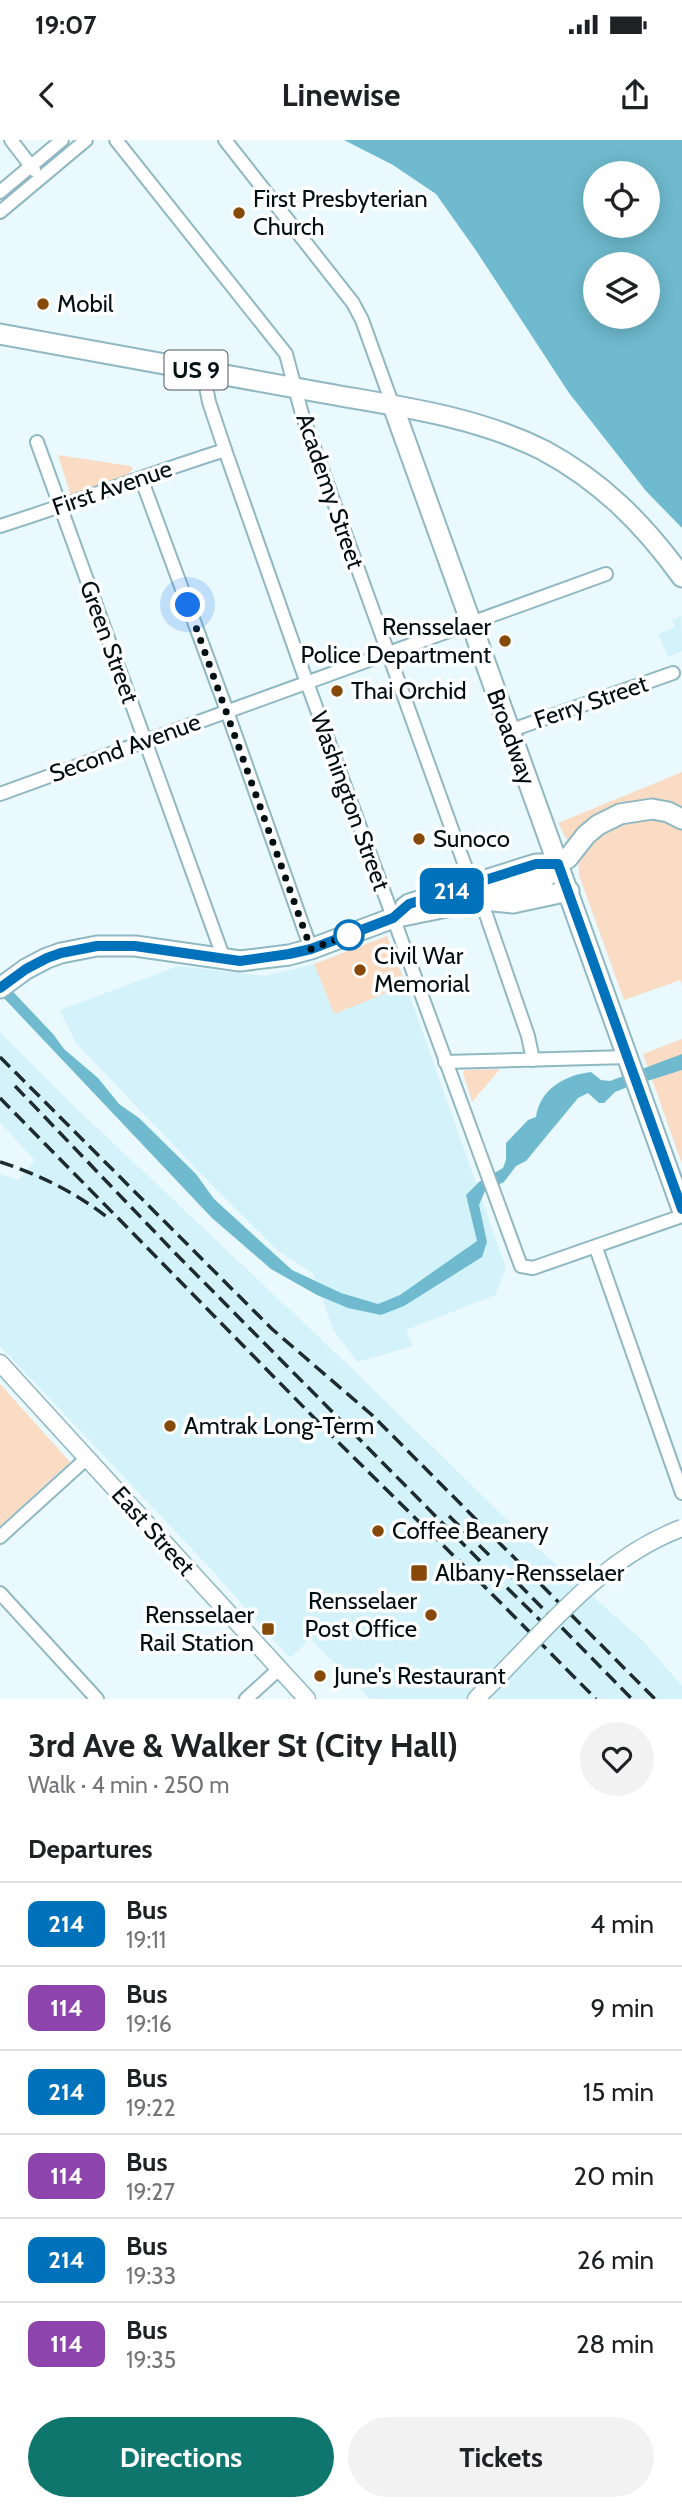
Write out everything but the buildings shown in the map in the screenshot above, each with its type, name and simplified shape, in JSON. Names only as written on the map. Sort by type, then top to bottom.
[{"type":"main road","name":"US 9","points":[[0,334],[393,406],[486,427],[524,441],[562,461],[596,484],[628,511],[681,576]]},
{"type":"main road","name":"Broadway","points":[[393,406],[682,1209]]},
{"type":"main road","points":[[0,988],[47,958],[79,949],[135,946],[224,959],[271,958],[311,949],[393,918],[477,892],[536,864],[558,864],[568,858],[586,835],[598,825],[620,814],[652,808],[668,811],[682,819]]},
{"type":"main road","points":[[477,892],[513,903],[569,891]]},
{"type":"street","points":[[11,140],[40,178]]},
{"type":"street","points":[[0,192],[62,140]]},
{"type":"street","points":[[0,212],[86,140]]},
{"type":"street","name":"Academy Street","points":[[116,140],[286,354],[302,414],[477,892],[528,1037],[533,1060]]},
{"type":"street","name":"Broadway","points":[[225,140],[353,303],[362,320],[393,406]]},
{"type":"street","name":"Washington Street","points":[[203,372],[209,402],[225,450],[307,682],[521,1266],[533,1268],[596,1248]]},
{"type":"street","name":"Green Street","points":[[37,442],[224,959]]},
{"type":"street","name":"First Avenue","points":[[0,526],[225,450]]},
{"type":"street","points":[[141,478],[311,949]]},
{"type":"street","name":"Second Avenue","points":[[0,793],[606,574]]},
{"type":"street","name":"Ferry Street","points":[[509,730],[673,673]]},
{"type":"street","points":[[445,1062],[628,1058]]},
{"type":"street","points":[[682,1216],[596,1248],[682,1493]]},
{"type":"street","name":"East Street","points":[[0,1363],[307,1699]]},
{"type":"street","points":[[0,1537],[87,1458]]},
{"type":"street","points":[[476,1699],[608,1568],[646,1544],[682,1528]]},
{"type":"street","points":[[0,1593],[97,1699]]},
{"type":"street","points":[[246,1699],[279,1669]]},
{"type":"shaded area","points":[[58,455],[130,466],[133,469],[126,476],[71,496]]},
{"type":"shaded area","points":[[681,616],[682,651],[668,657],[658,634],[675,627],[672,620]]},
{"type":"shaded area","points":[[682,772],[682,985],[680,980],[624,1000],[579,875],[578,860],[558,823]]},
{"type":"shaded area","points":[[387,936],[406,985],[334,1014],[314,964]]},
{"type":"shaded area","points":[[314,964],[334,1013],[406,985],[506,1268],[495,1295],[406,1330],[413,1346],[357,1362],[333,1329],[313,1273],[278,1251],[201,1174],[76,1043],[60,1010],[178,966],[265,976]]},
{"type":"shaded area","points":[[0,1032],[526,1538],[642,1640],[682,1686],[682,1699],[370,1699],[310,1639],[290,1658],[210,1568],[0,1346],[0,1174],[19,1180],[35,1160],[0,1123]]},
{"type":"shaded area","points":[[682,1039],[682,1164],[643,1054]]},
{"type":"shaded area","points":[[500,1069],[472,1102],[463,1073],[465,1070]]},
{"type":"shaded area","points":[[0,1384],[70,1462],[0,1526]]},
{"type":"water","points":[[344,140],[682,140],[682,528],[646,491],[569,393],[436,194],[393,165]]},
{"type":"water","points":[[0,978],[64,1049],[98,1078],[119,1104],[139,1118],[196,1174],[214,1199],[292,1270],[341,1293],[378,1304],[400,1295],[477,1241],[466,1195],[479,1182],[503,1168],[506,1143],[528,1120],[536,1117],[538,1107],[555,1085],[572,1076],[591,1072],[601,1080],[610,1081],[682,1054],[682,1070],[615,1092],[604,1103],[599,1103],[588,1093],[578,1098],[526,1161],[516,1166],[504,1182],[485,1191],[479,1205],[487,1242],[482,1257],[404,1306],[381,1315],[348,1308],[317,1295],[271,1269],[212,1218],[0,994]]},
{"type":"railway","points":[[0,1057],[272,1329],[372,1415],[655,1699]]},
{"type":"railway","points":[[15,1086],[176,1254],[480,1561]]},
{"type":"railway","points":[[0,1098],[333,1437],[464,1566]]},
{"type":"railway","points":[[0,1162],[57,1185],[108,1218]]},
{"type":"railway","points":[[449,1516],[491,1557]]},
{"type":"railway","points":[[503,1568],[632,1699]]},
{"type":"railway","points":[[492,1573],[547,1627]]},
{"type":"railway","points":[[477,1579],[596,1699]]},
{"type":"bus line","name":"214","points":[[0,988],[47,958],[97,946],[135,946],[240,961],[289,954],[311,949],[393,918],[409,904],[536,864],[558,864],[682,1209]]},
{"type":"place","name":"First Presbyterian Church","points":[[239,213]]},
{"type":"place","name":"Mobil","points":[[43,304]]},
{"type":"place","name":"Rensselaer Police Department","points":[[505,641]]},
{"type":"place","name":"Thai Orchid","points":[[337,691]]},
{"type":"place","name":"Sunoco","points":[[419,839]]},
{"type":"place","name":"Civil War Memorial","points":[[360,970]]},
{"type":"place","name":"Amtrak Long-Term","points":[[170,1426]]},
{"type":"place","name":"Coffee Beanery","points":[[378,1531]]},
{"type":"place","name":"Albany-Rensselaer","points":[[419,1573]]},
{"type":"place","name":"Rensselaer Post Office","points":[[431,1615]]},
{"type":"place","name":"Rensselaer Rail Station","points":[[268,1629]]},
{"type":"place","name":"June's Restaurant","points":[[320,1676]]},
{"type":"route","points":[[188,605],[311,949],[357,932],[349,935]]}]
